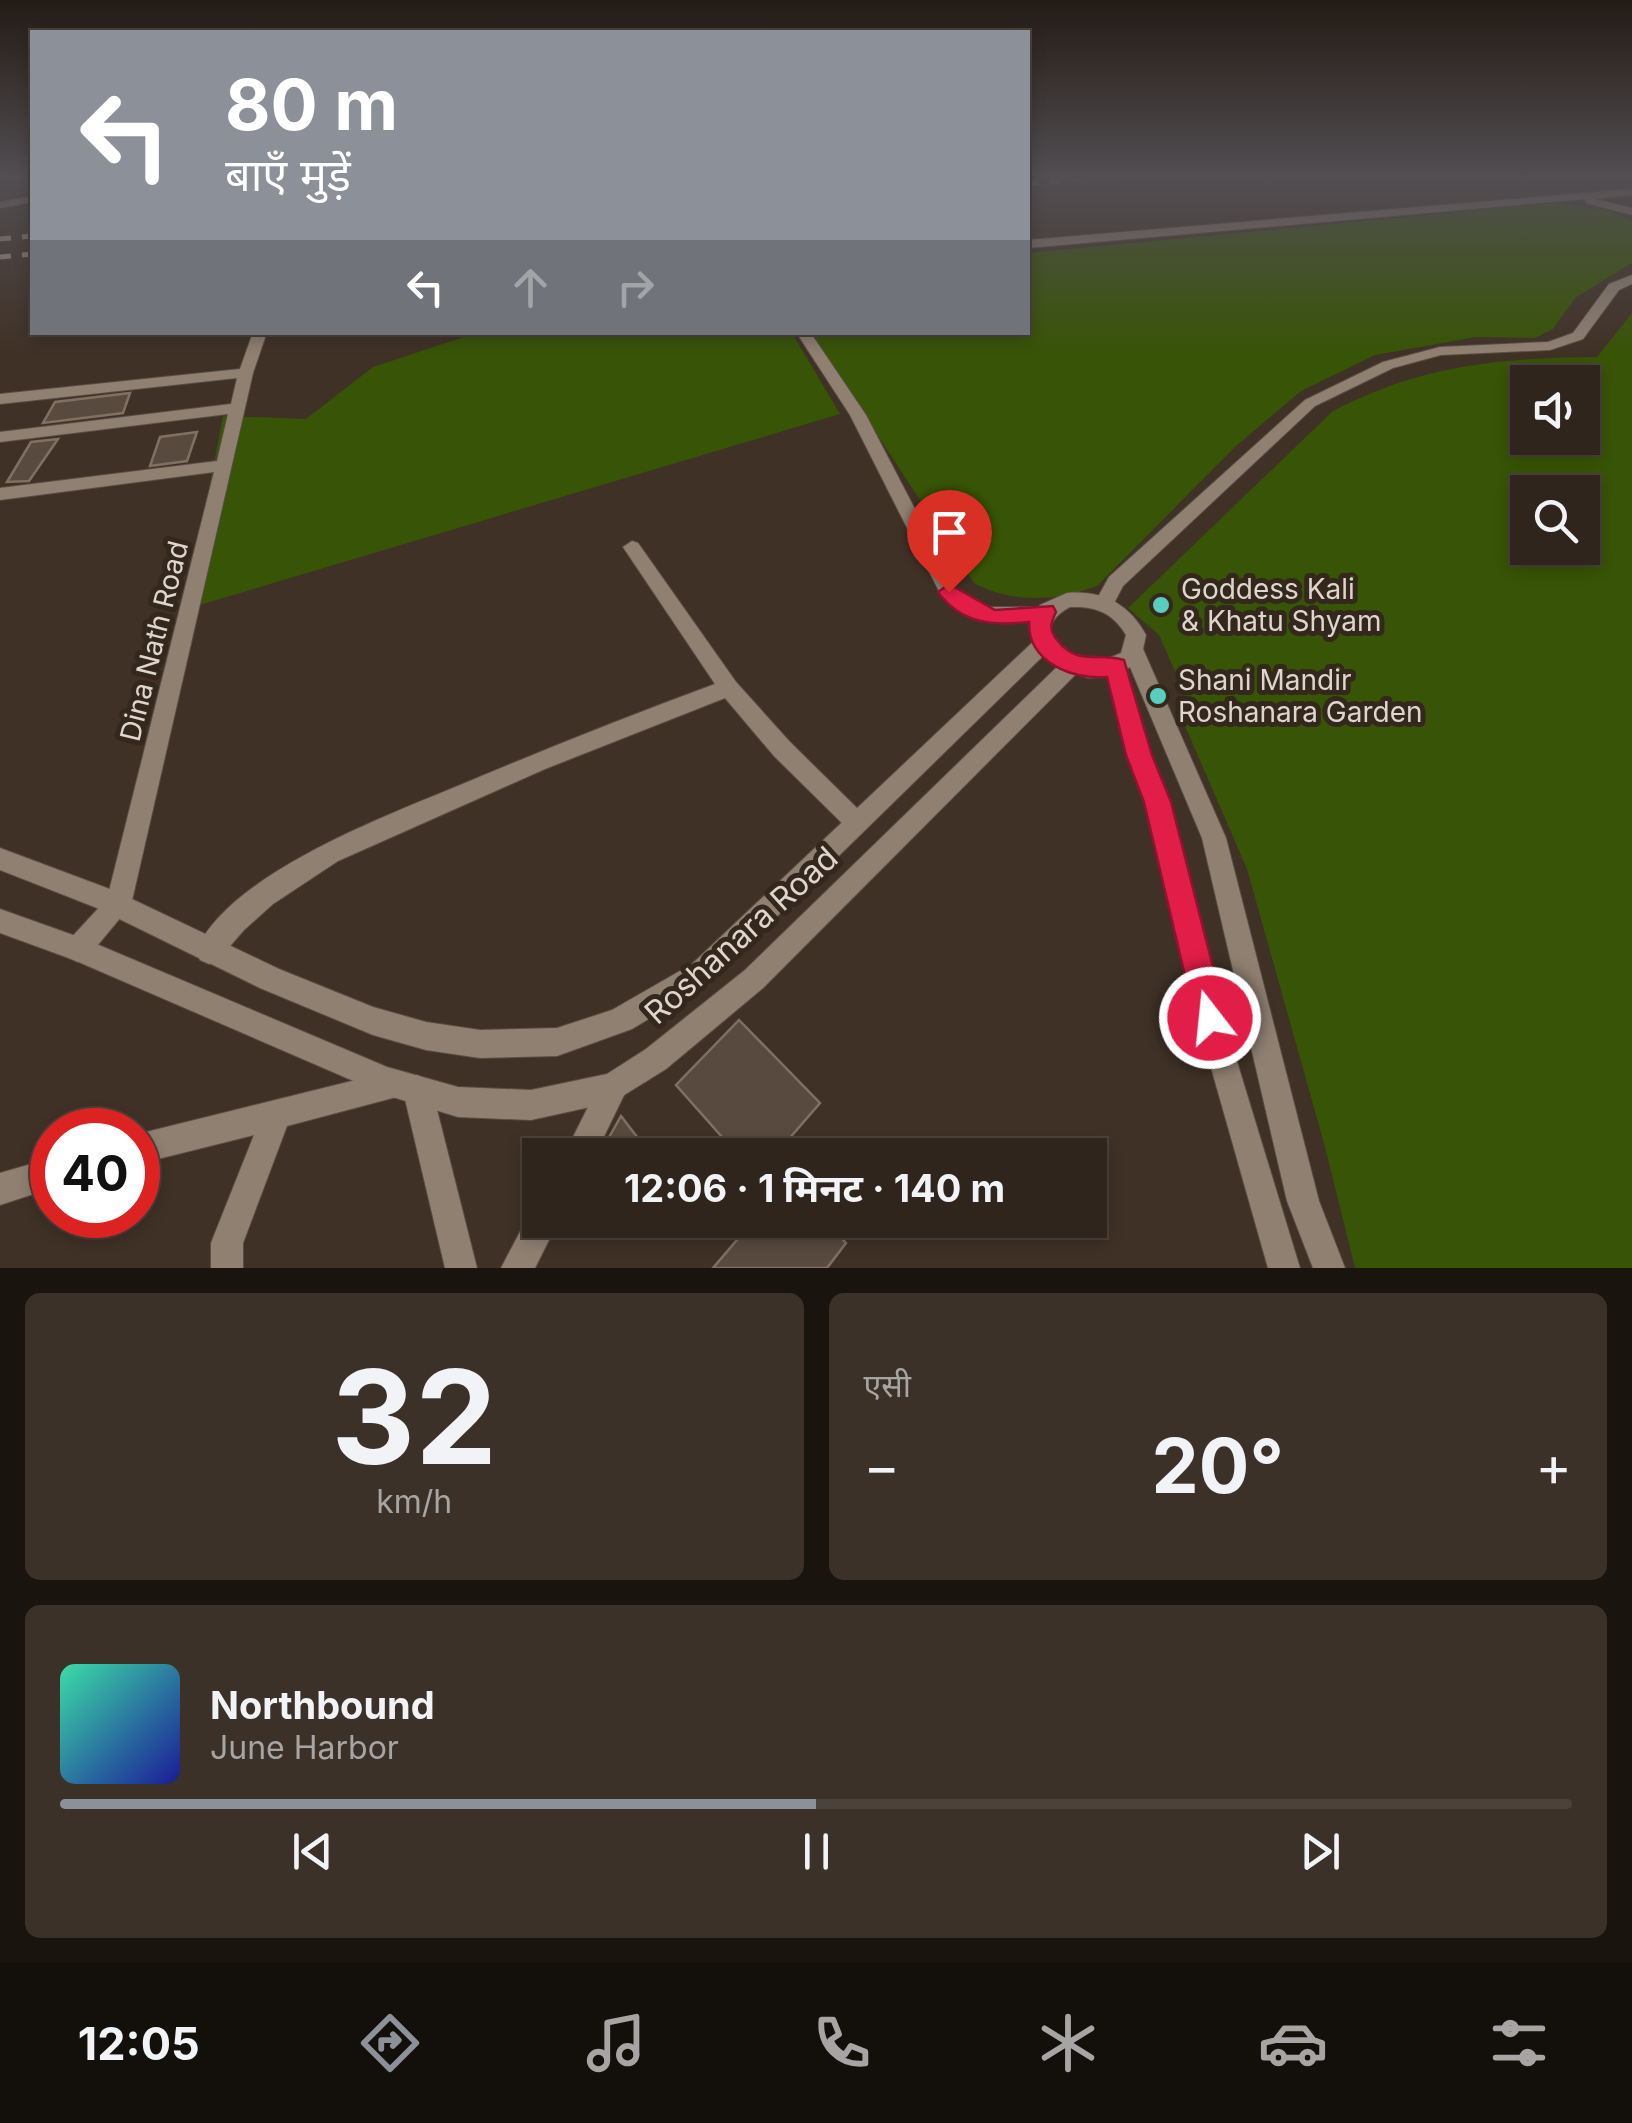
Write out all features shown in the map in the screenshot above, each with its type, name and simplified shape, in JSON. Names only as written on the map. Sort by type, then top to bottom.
[{"type":"street","points":[[1030,244],[1125,235]]},
{"type":"street","points":[[1104,604],[1116,582],[1310,403],[1388,364],[1440,351],[1550,346],[1578,336],[1614,287],[1632,280]]},
{"type":"street","name":"Dina Nath Road","points":[[78,949],[118,905],[246,373],[259,335]]},
{"type":"street","points":[[805,335],[858,415],[949,592],[972,610],[994,618],[1045,612],[1074,599],[1104,604],[1130,623],[1137,641],[1125,659],[1094,670],[1072,665],[1044,644],[1039,624],[1045,612]]},
{"type":"street","points":[[0,399],[246,373]]},
{"type":"street","points":[[0,436],[238,408]]},
{"type":"street","points":[[0,494],[225,465]]},
{"type":"street","points":[[632,547],[728,688],[782,749],[856,821]]},
{"type":"street","name":"Roshanara Road","points":[[0,859],[118,905],[209,951],[362,1016],[420,1033],[488,1044],[538,1045],[590,1032],[646,1009],[701,973],[1044,644]]},
{"type":"street","points":[[1125,659],[1139,755],[1157,802],[1200,983],[1284,1268]]},
{"type":"street","points":[[1125,659],[1214,838],[1302,1201],[1328,1268]]},
{"type":"street","name":"Roshanara Road","points":[[0,921],[78,949],[407,1087],[458,1102],[532,1106],[613,1086],[656,1059],[754,979],[1072,665]]},
{"type":"street","points":[[209,951],[230,924],[259,898],[310,864],[356,840],[618,727],[728,688]]},
{"type":"street","points":[[587,1138],[613,1086]]},
{"type":"street","points":[[160,1143],[276,1113],[407,1087],[461,1268]]},
{"type":"street","points":[[227,1268],[226,1243],[276,1113]]},
{"type":"street","points":[[0,1188],[30,1180]]},
{"type":"street","points":[[516,1268],[533,1238]]},
{"type":"green space","points":[[1216,235],[1632,235],[1632,263],[1575,298],[1553,329],[1535,338],[1476,337],[1375,355],[1301,391],[1236,446],[1097,586],[1035,598],[1004,594],[974,583],[812,335],[1030,335],[1030,253]]},
{"type":"green space","points":[[1632,313],[1632,1268],[1355,1268],[1247,869],[1185,726],[1185,694],[1159,635],[1128,608],[1333,411],[1429,374],[1527,359],[1597,357]]},
{"type":"green space","points":[[470,335],[793,335],[840,414],[186,609],[223,416],[306,419],[373,367]]},
{"type":"building","points":[[130,393],[123,413],[43,423],[55,402]]},
{"type":"building","points":[[197,432],[187,461],[150,466],[160,437]]},
{"type":"building","points":[[58,439],[29,481],[7,482],[31,442]]},
{"type":"building","points":[[739,1020],[820,1103],[790,1138],[723,1138],[676,1085]]},
{"type":"building","points":[[621,1116],[638,1138],[609,1138]]},
{"type":"building","points":[[739,1238],[842,1238],[846,1243],[827,1268],[713,1268]]},
{"type":"railway","points":[[0,239],[30,236]]},
{"type":"railway","points":[[0,257],[30,254]]},
{"type":"place","name":"Goddess Kali & Khatu Shyam","points":[[1161,605]]},
{"type":"place","name":"Shani Mandir Roshanara Garden","points":[[1158,696]]},
{"type":"route","points":[[949,592],[972,610],[994,618],[1045,612],[1039,624],[1041,637],[1058,658],[1088,669],[1116,667],[1139,755],[1157,802],[1210,1018]]}]
